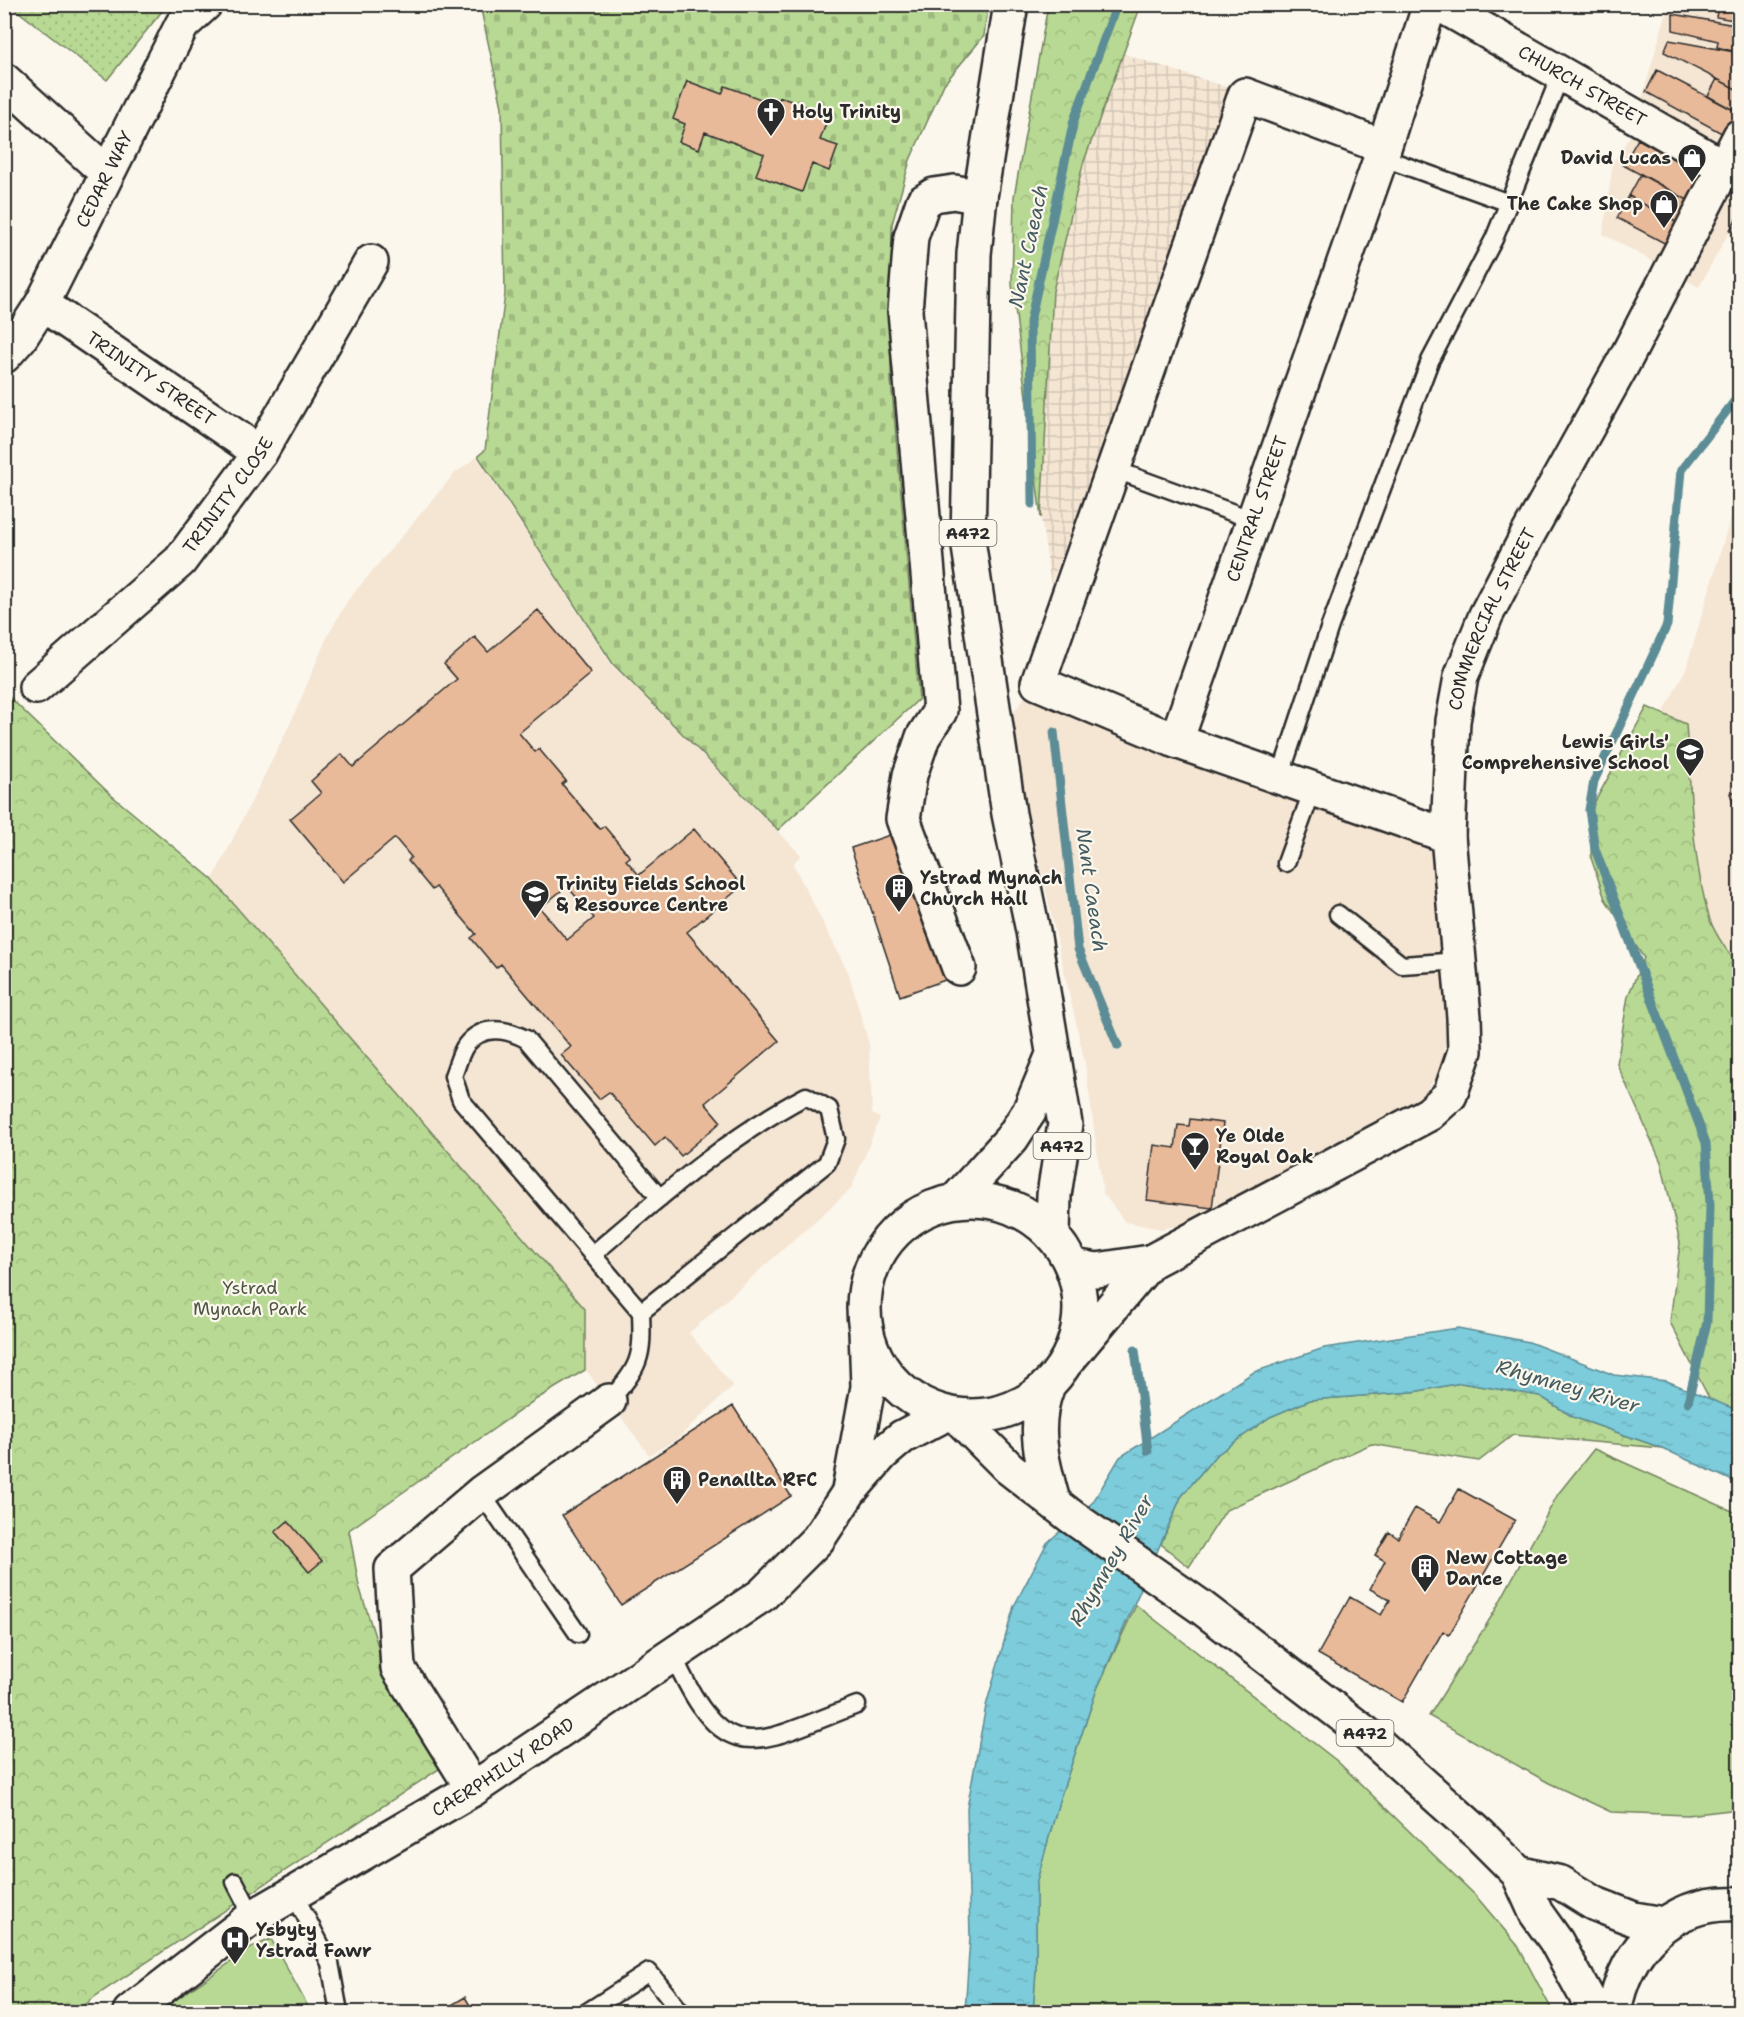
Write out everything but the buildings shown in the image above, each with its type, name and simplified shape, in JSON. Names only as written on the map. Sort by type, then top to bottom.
[{"type":"street","name":"CEDAR WAY","points":[[4,356],[20,338],[42,304],[182,25],[205,4]]},
{"type":"street","name":"A472","points":[[1011,4],[980,197],[974,254],[968,540],[1009,814],[1033,931],[1052,1057],[1065,1124],[1054,1195],[1053,1235]]},
{"type":"street","name":"CENTRAL STREET","points":[[1176,741],[1383,152],[1430,4]]},
{"type":"street","name":"CHURCH STREET","points":[[1439,4],[1724,167]]},
{"type":"street","points":[[4,80],[107,173]]},
{"type":"street","points":[[1383,152],[1245,95],[1038,683],[1176,741],[1448,836]]},
{"type":"street","name":"COMMERCIAL STREET","points":[[1073,1266],[1097,1270],[1150,1262],[1429,1114],[1450,1095],[1465,1051],[1460,961],[1448,836],[1453,721],[1461,677],[1486,615],[1627,356],[1740,136]]},
{"type":"street","points":[[959,968],[903,819],[910,775],[919,747],[940,711],[905,311],[911,237],[923,202],[934,195],[954,192],[980,197]]},
{"type":"street","name":"TRINITY CLOSE","points":[[36,687],[180,561],[260,453],[371,262]]},
{"type":"street","name":"TRINITY STREET","points":[[42,304],[260,453]]},
{"type":"street","name":"A472","points":[[956,1200],[1012,1138],[1029,1113],[1052,1057]]},
{"type":"street","points":[[1047,1388],[1027,1402],[1005,1412],[982,1416],[951,1415],[918,1402],[894,1383],[876,1359],[866,1330],[864,1295],[874,1261],[894,1232],[923,1211],[956,1200],[992,1201],[1025,1213],[1053,1235],[1073,1266],[1081,1298],[1079,1331],[1067,1361],[1047,1388],[1040,1405],[1038,1432],[1062,1509]]},
{"type":"street","name":"COMMERCIAL STREET","points":[[1067,1361],[1150,1262]]},
{"type":"street","name":"CAERPHILLY ROAD","points":[[849,1492],[867,1387],[866,1330]]},
{"type":"street","points":[[473,1789],[398,1668],[392,1569],[481,1493],[609,1401]]},
{"type":"street","name":"A472","points":[[951,1415],[1009,1468],[1062,1509],[1201,1607],[1368,1735],[1518,1872],[1536,1913],[1556,1941],[1595,2013]]},
{"type":"street","name":"CAERPHILLY ROAD","points":[[130,2013],[253,1917],[473,1789],[762,1595],[818,1539],[849,1492],[882,1454],[902,1437],[951,1415]]},
{"type":"street","name":"A472","points":[[1518,1872],[1561,1883],[1593,1903],[1634,1919],[1664,1924]]},
{"type":"street","points":[[1614,2013],[1618,1988],[1629,1963],[1644,1942],[1664,1924],[1694,1909],[1725,1904],[1740,1889]]},
{"type":"lane","points":[[1280,777],[1330,626],[1430,361],[1494,239],[1561,74]]},
{"type":"lane","points":[[1383,152],[1509,203]]},
{"type":"lane","points":[[1113,469],[1253,520]]},
{"type":"lane","points":[[1286,863],[1313,789]]},
{"type":"lane","points":[[1338,914],[1402,965],[1460,961]]},
{"type":"lane","points":[[609,1401],[634,1372],[643,1342],[641,1312],[461,1100],[453,1076],[466,1044],[487,1031],[506,1029],[526,1039],[660,1198]]},
{"type":"lane","points":[[592,1255],[660,1198],[770,1115],[806,1096],[829,1109],[836,1139],[827,1163],[641,1312]]},
{"type":"lane","points":[[481,1493],[578,1635]]},
{"type":"lane","points":[[673,1654],[699,1704],[708,1716],[736,1739],[752,1741],[771,1739],[856,1705]]},
{"type":"lane","points":[[235,1882],[253,1917]]},
{"type":"lane","points":[[294,1894],[330,1963],[339,2013]]},
{"type":"lane","points":[[587,2013],[649,1972],[681,2013]]},
{"type":"shaded area","points":[[1653,5],[1739,5],[1739,239],[1728,234],[1699,287],[1603,234],[1613,162],[1632,133],[1668,7]]},
{"type":"shaded area","points":[[1121,53],[1239,91],[1051,584],[1041,518],[1053,291],[1083,164]]},
{"type":"shaded area","name":"Trinity Fields School & Resource Centre","points":[[477,457],[611,664],[801,855],[793,864],[849,974],[869,1044],[872,1114],[880,1118],[851,1189],[689,1333],[733,1386],[677,1439],[649,1455],[586,1370],[585,1309],[213,879],[292,720],[327,637],[348,600],[455,473]]},
{"type":"shaded area","name":"Lewis Girls' Comprehensive School","points":[[1739,489],[1739,1078],[1658,723],[1686,669]]},
{"type":"shaded area","points":[[1034,685],[1435,832],[1439,856],[1438,928],[1447,1018],[1446,1041],[1439,1073],[1418,1101],[1184,1224],[1162,1229],[1125,1222],[1103,1193],[1085,1063],[1021,781],[1010,717]]},
{"type":"green space","points":[[10,5],[167,5],[107,80]]},
{"type":"green space","points":[[480,5],[988,5],[984,36],[944,84],[910,160],[892,224],[891,379],[919,699],[778,830],[613,664],[478,456],[485,450],[505,294],[502,107]]},
{"type":"green space","points":[[1048,5],[1141,5],[1083,164],[1053,291],[1041,518],[1012,284],[1014,197]]},
{"type":"green space","name":"Ystrad Mynach Park","points":[[4,692],[111,795],[212,879],[585,1309],[585,1370],[535,1400],[349,1530],[359,1586],[383,1662],[442,1767],[97,1995],[76,2012],[5,2012]]},
{"type":"green space","points":[[1647,707],[1686,724],[1695,848],[1704,896],[1716,933],[1739,967],[1739,1411],[1710,1400],[1670,1322],[1680,1243],[1661,1162],[1617,1064],[1628,996],[1644,958],[1605,899],[1591,858],[1592,807]]},
{"type":"green space","points":[[1461,1383],[1540,1396],[1573,1417],[1662,1448],[1513,1435],[1479,1461],[1371,1444],[1226,1510],[1189,1567],[1161,1544],[1181,1497],[1215,1456],[1270,1417],[1310,1400],[1413,1392]]},
{"type":"green space","points":[[1594,1449],[1739,1514],[1739,1809],[1687,1815],[1611,1812],[1549,1783],[1429,1716],[1493,1614],[1558,1494]]},
{"type":"green space","points":[[1136,1605],[1337,1761],[1475,1895],[1518,1946],[1553,2012],[1033,2012],[1036,1970],[1036,1884],[1059,1801],[1097,1689]]},
{"type":"green space","name":"Ysbyty Ystrad Fawr","points":[[271,1939],[311,2012],[158,2012],[253,1947]]},
{"type":"water","name":"Rhymney River","points":[[1458,1328],[1529,1342],[1614,1375],[1667,1381],[1739,1411],[1739,1484],[1662,1448],[1573,1417],[1540,1396],[1461,1383],[1413,1392],[1310,1400],[1270,1417],[1215,1456],[1181,1497],[1097,1689],[1059,1801],[1036,1884],[1036,1970],[1033,2012],[965,2012],[970,1938],[967,1808],[986,1706],[1014,1606],[1047,1543],[1093,1502],[1120,1457],[1254,1372],[1324,1348]]},
{"type":"waterway","name":"Nant Caeach","points":[[1032,504],[1030,322],[1074,120],[1117,4]]},
{"type":"waterway","points":[[1688,1402],[1707,1322],[1710,1205],[1706,1143],[1595,849],[1589,810],[1594,781],[1667,625],[1681,470],[1740,394]]},
{"type":"waterway","name":"Nant Caeach","points":[[1054,732],[1078,949],[1118,1046]]},
{"type":"waterway","name":"Nant Caeach","points":[[1135,1350],[1148,1451]]},
{"type":"place","name":"Holy Trinity","points":[[771,138]]},
{"type":"place","name":"David Lucas","points":[[1692,184]]},
{"type":"place","name":"The Cake Shop","points":[[1664,230]]},
{"type":"place","name":"Lewis Girls' Comprehensive School","points":[[1690,778]]},
{"type":"place","name":"Ystrad Mynach Church Hall","points":[[899,914]]},
{"type":"place","name":"Trinity Fields School & Resource Centre","points":[[535,920]]},
{"type":"place","name":"Ye Olde Royal Oak","points":[[1195,1172]]},
{"type":"place","name":"Penallta RFC","points":[[677,1506]]},
{"type":"place","name":"New Cottage Dance","points":[[1425,1594]]},
{"type":"place","name":"Ysbyty Ystrad Fawr","points":[[235,1966]]}]
